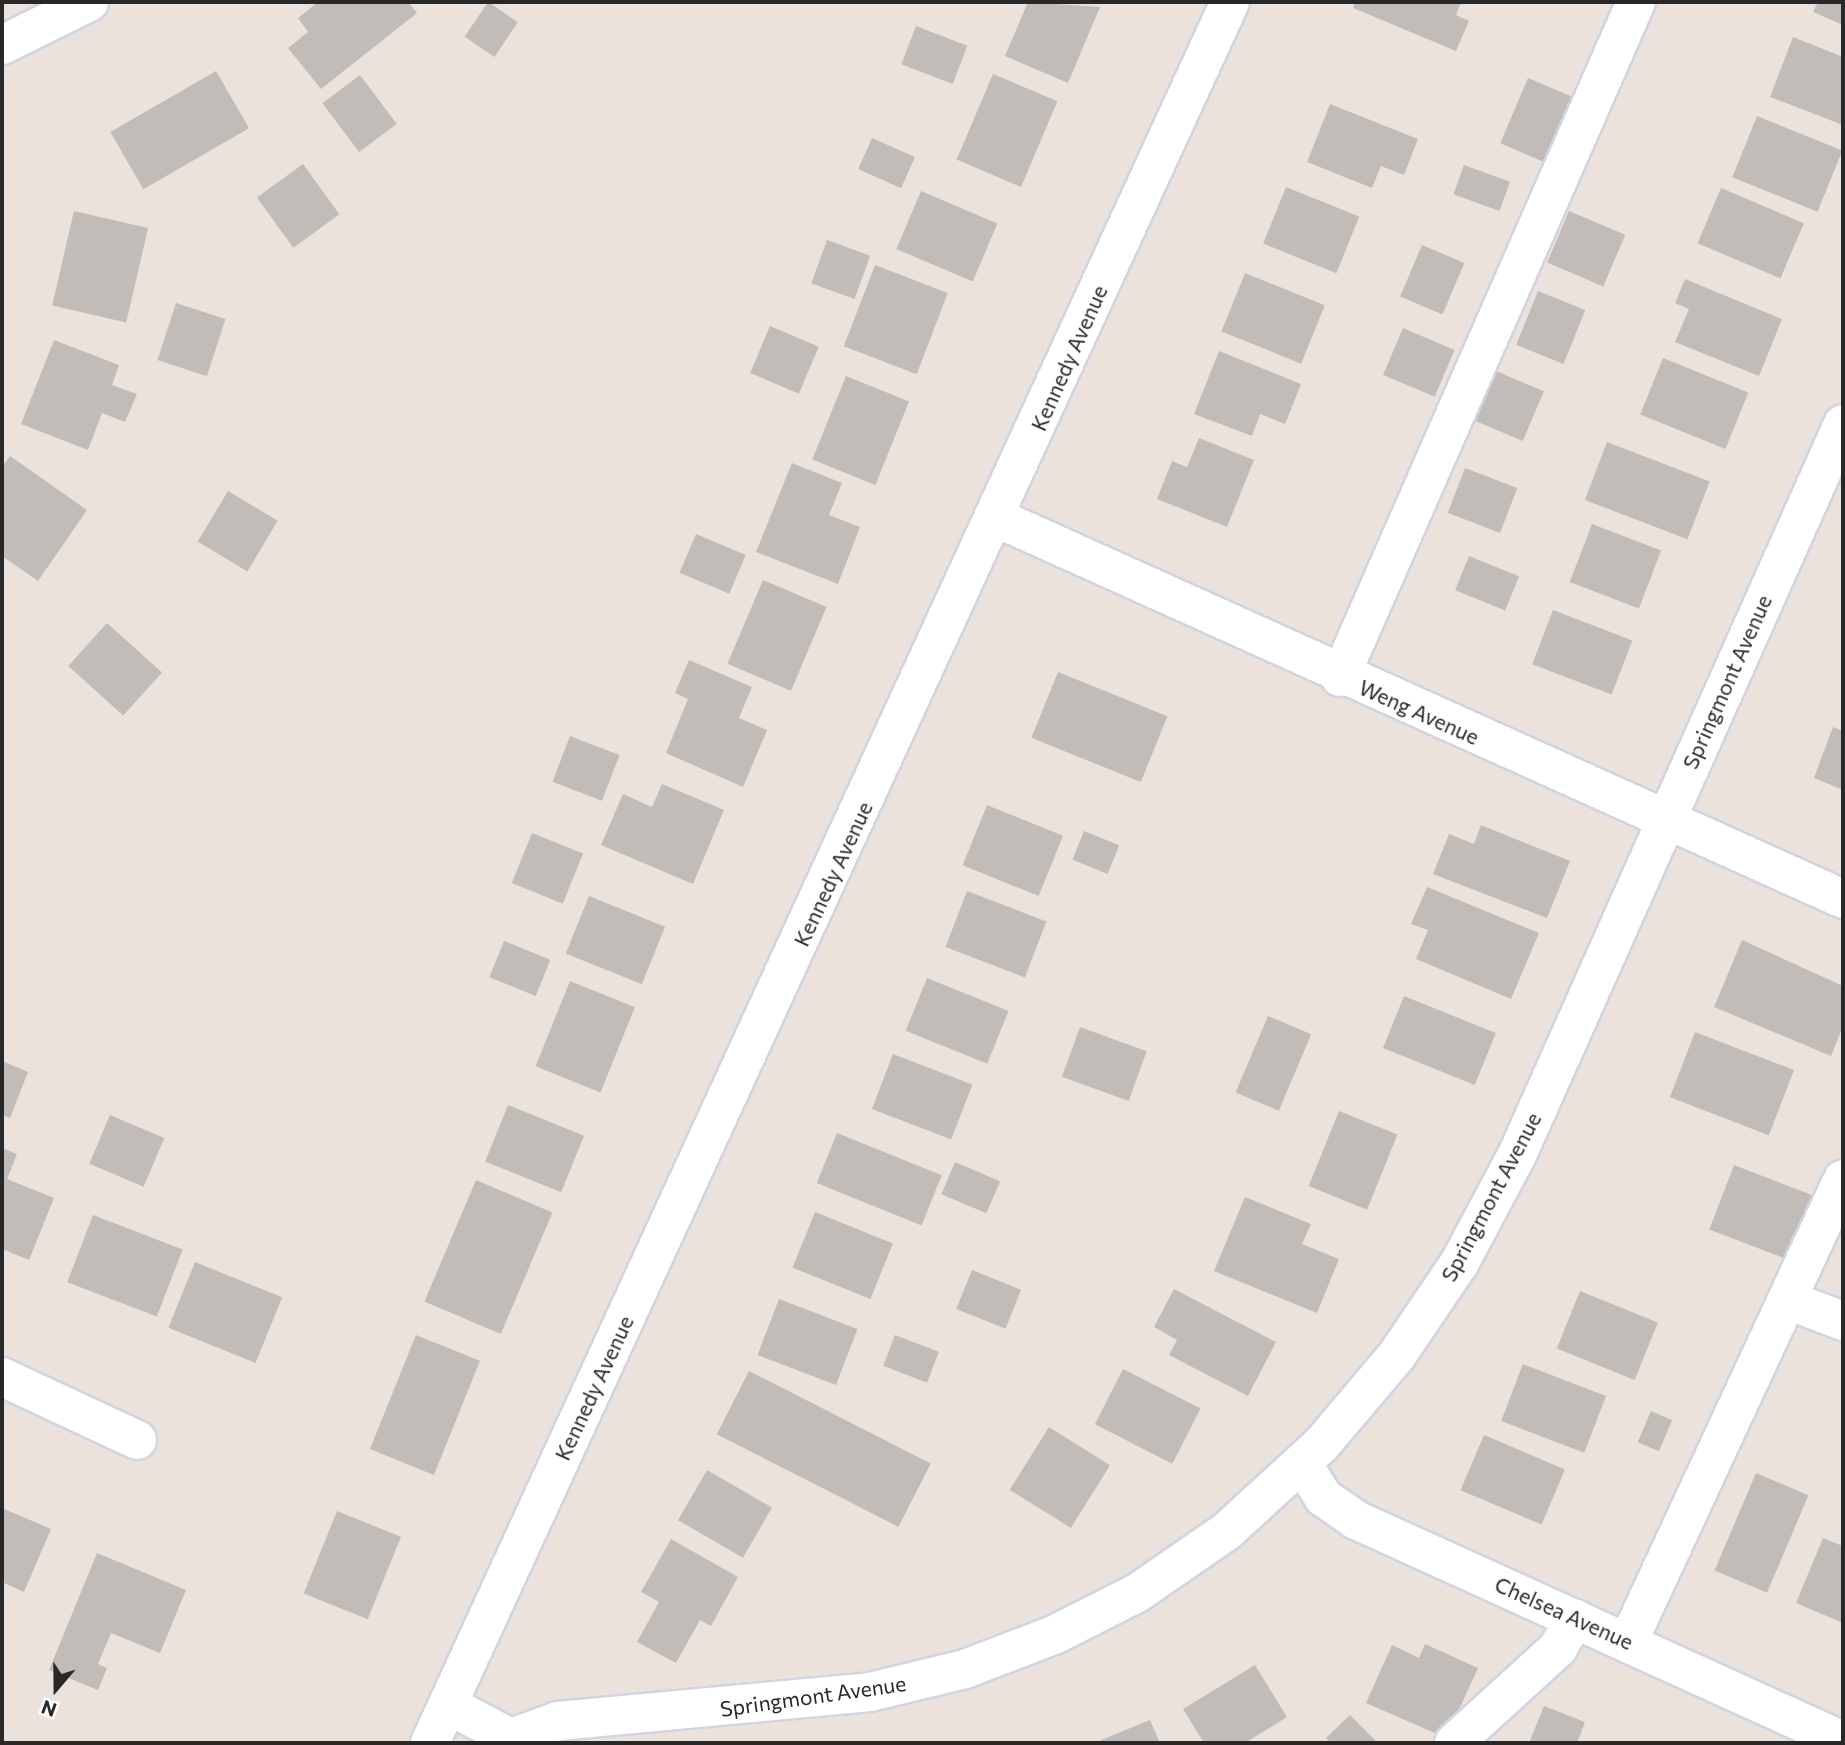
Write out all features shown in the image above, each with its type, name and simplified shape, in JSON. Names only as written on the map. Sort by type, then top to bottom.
[{"type":"street","points":[[2,45],[89,2]]},
{"type":"street","name":"Kennedy Avenue","points":[[430,1743],[997,518],[1230,2]]},
{"type":"street","points":[[1340,677],[1636,2]]},
{"type":"street","name":"Springmont Avenue","points":[[517,1740],[558,1721],[843,1695],[965,1669],[1054,1635],[1137,1593],[1227,1531],[1302,1463],[1397,1355],[1460,1262],[1517,1155],[1843,424]]},
{"type":"street","name":"Weng Avenue","points":[[997,518],[1340,677],[1843,899]]},
{"type":"street","points":[[1629,1642],[1790,1301],[1843,1179]]},
{"type":"street","points":[[1790,1301],[1843,1321]]},
{"type":"street","points":[[2,1377],[137,1440]]},
{"type":"street","name":"Chelsea Avenue","points":[[1302,1463],[1324,1497],[1356,1521],[1629,1642],[1843,1741]]},
{"type":"street","points":[[1454,1743],[1558,1648],[1575,1618]]},
{"type":"street","points":[[448,1705],[517,1740]]},
{"type":"building","points":[[318,2],[408,2],[417,13],[321,89],[288,48],[308,32],[298,18]]},
{"type":"building","points":[[488,2],[518,22],[494,57],[465,37]]},
{"type":"building","points":[[1028,2],[1100,7],[1068,83],[1005,56]]},
{"type":"building","points":[[1355,2],[1461,2],[1456,15],[1469,21],[1456,51],[1353,8]]},
{"type":"building","points":[[1818,2],[1843,2],[1843,25],[1813,12]]},
{"type":"building","points":[[916,26],[967,46],[953,84],[901,64]]},
{"type":"building","points":[[1793,37],[1843,57],[1843,125],[1770,97]]},
{"type":"building","points":[[216,71],[249,128],[143,189],[110,132]]},
{"type":"building","points":[[993,74],[1057,101],[1021,187],[957,160]]},
{"type":"building","points":[[360,75],[397,124],[359,152],[322,103]]},
{"type":"building","points":[[1528,78],[1574,98],[1546,163],[1500,143]]},
{"type":"building","points":[[1330,104],[1418,139],[1404,175],[1381,166],[1372,188],[1307,162]]},
{"type":"building","points":[[1757,116],[1842,150],[1818,212],[1732,177]]},
{"type":"building","points":[[872,138],[915,157],[901,188],[858,169]]},
{"type":"building","points":[[303,164],[339,214],[293,248],[257,198]]},
{"type":"building","points":[[1464,165],[1510,182],[1499,211],[1453,194]]},
{"type":"building","points":[[1286,187],[1359,217],[1336,273],[1263,244]]},
{"type":"building","points":[[1721,188],[1804,223],[1780,278],[1698,243]]},
{"type":"building","points":[[921,191],[997,223],[973,281],[896,249]]},
{"type":"building","points":[[74,211],[148,228],[126,323],[52,306]]},
{"type":"building","points":[[1569,211],[1625,235],[1603,286],[1547,263]]},
{"type":"building","points":[[827,240],[870,256],[854,299],[811,283]]},
{"type":"building","points":[[1422,245],[1464,263],[1442,315],[1400,297]]},
{"type":"building","points":[[875,265],[948,293],[917,374],[844,346]]},
{"type":"building","points":[[1245,273],[1325,305],[1301,364],[1221,331]]},
{"type":"building","points":[[1685,279],[1782,319],[1759,376],[1675,342],[1689,309],[1675,303]]},
{"type":"building","points":[[1538,291],[1585,310],[1564,364],[1516,345]]},
{"type":"building","points":[[176,303],[225,319],[207,376],[157,360]]},
{"type":"building","points":[[770,326],[819,347],[799,394],[750,373]]},
{"type":"building","points":[[1403,328],[1455,350],[1435,397],[1383,375]]},
{"type":"building","points":[[54,340],[119,365],[112,385],[137,394],[125,422],[102,413],[88,450],[21,424]]},
{"type":"building","points":[[1219,351],[1301,384],[1285,424],[1260,414],[1252,436],[1194,414]]},
{"type":"building","points":[[1663,358],[1748,392],[1725,449],[1640,415]]},
{"type":"building","points":[[1496,371],[1544,391],[1523,441],[1475,421]]},
{"type":"building","points":[[846,376],[909,401],[875,485],[812,459]]},
{"type":"building","points":[[1199,438],[1254,460],[1227,527],[1157,499],[1172,461],[1187,467]]},
{"type":"building","points":[[1607,442],[1710,481],[1687,539],[1585,500]]},
{"type":"building","points":[[10,456],[87,510],[38,581],[2,556],[2,467]]},
{"type":"building","points":[[792,463],[842,483],[829,515],[860,527],[838,584],[756,552]]},
{"type":"building","points":[[1465,468],[1517,488],[1500,533],[1448,513]]},
{"type":"building","points":[[228,491],[278,521],[247,571],[198,542]]},
{"type":"building","points":[[1592,524],[1661,551],[1639,608],[1570,582]]},
{"type":"building","points":[[696,534],[746,555],[729,594],[680,573]]},
{"type":"building","points":[[1469,556],[1519,576],[1505,611],[1455,590]]},
{"type":"building","points":[[763,580],[827,607],[791,691],[727,664]]},
{"type":"building","points":[[1553,610],[1632,640],[1612,695],[1532,664]]},
{"type":"building","points":[[107,623],[162,673],[123,716],[68,666]]},
{"type":"building","points":[[689,660],[752,687],[739,718],[767,730],[743,787],[666,753],[688,699],[675,693]]},
{"type":"building","points":[[1058,672],[1167,716],[1141,782],[1031,738]]},
{"type":"building","points":[[1833,727],[1843,731],[1843,790],[1814,778]]},
{"type":"building","points":[[570,736],[619,755],[602,801],[552,782]]},
{"type":"building","points":[[662,784],[724,810],[693,884],[601,845],[623,794],[652,807]]},
{"type":"building","points":[[987,805],[1063,836],[1039,896],[963,865]]},
{"type":"building","points":[[1481,825],[1570,861],[1547,918],[1433,874],[1449,834],[1474,844]]},
{"type":"building","points":[[1084,831],[1119,845],[1108,874],[1072,860]]},
{"type":"building","points":[[532,833],[583,854],[563,904],[512,883]]},
{"type":"building","points":[[1427,887],[1539,933],[1511,999],[1416,959],[1428,930],[1411,924]]},
{"type":"building","points":[[967,891],[1046,921],[1025,977],[945,947]]},
{"type":"building","points":[[589,896],[665,927],[642,984],[566,953]]},
{"type":"building","points":[[1742,940],[1843,986],[1843,1026],[1831,1056],[1714,1007]]},
{"type":"building","points":[[504,941],[550,960],[536,996],[489,977]]},
{"type":"building","points":[[927,978],[1009,1011],[987,1064],[906,1031]]},
{"type":"building","points":[[570,981],[635,1007],[600,1093],[536,1066]]},
{"type":"building","points":[[1404,996],[1496,1033],[1475,1085],[1383,1048]]},
{"type":"building","points":[[1268,1016],[1311,1034],[1279,1111],[1236,1092]]},
{"type":"building","points":[[1080,1027],[1147,1051],[1129,1101],[1062,1077]]},
{"type":"building","points":[[1695,1032],[1794,1070],[1769,1135],[1670,1097]]},
{"type":"building","points":[[893,1054],[972,1084],[951,1140],[872,1109]]},
{"type":"building","points":[[2,1061],[28,1072],[10,1118],[2,1115]]},
{"type":"building","points":[[508,1105],[584,1136],[561,1192],[485,1162]]},
{"type":"building","points":[[1339,1111],[1397,1135],[1367,1210],[1309,1186]]},
{"type":"building","points":[[110,1115],[164,1138],[144,1187],[89,1164]]},
{"type":"building","points":[[837,1133],[942,1175],[922,1225],[817,1183]]},
{"type":"building","points":[[2,1148],[17,1154],[7,1179],[54,1198],[29,1260],[2,1249]]},
{"type":"building","points":[[955,1162],[1000,1181],[986,1213],[941,1194]]},
{"type":"building","points":[[1734,1165],[1817,1197],[1792,1261],[1709,1229]]},
{"type":"building","points":[[476,1180],[552,1212],[501,1334],[424,1302]]},
{"type":"building","points":[[1245,1197],[1311,1224],[1302,1244],[1339,1259],[1317,1313],[1214,1271]]},
{"type":"building","points":[[815,1212],[893,1243],[870,1299],[793,1268]]},
{"type":"building","points":[[93,1215],[183,1249],[157,1317],[67,1282]]},
{"type":"building","points":[[195,1262],[282,1297],[256,1363],[168,1328]]},
{"type":"building","points":[[972,1270],[1021,1290],[1005,1329],[956,1309]]},
{"type":"building","points":[[1174,1289],[1276,1342],[1248,1396],[1169,1355],[1177,1340],[1154,1327]]},
{"type":"building","points":[[1580,1291],[1658,1322],[1635,1380],[1557,1348]]},
{"type":"building","points":[[779,1299],[857,1329],[836,1385],[757,1355]]},
{"type":"building","points":[[416,1335],[480,1361],[434,1475],[370,1449]]},
{"type":"building","points":[[895,1335],[939,1352],[927,1383],[883,1366]]},
{"type":"building","points":[[1523,1364],[1606,1396],[1584,1453],[1501,1421]]},
{"type":"building","points":[[1123,1369],[1201,1408],[1172,1464],[1095,1424]]},
{"type":"building","points":[[749,1371],[931,1464],[899,1527],[717,1434]]},
{"type":"building","points":[[1651,1411],[1672,1420],[1659,1451],[1638,1442]]},
{"type":"building","points":[[1049,1427],[1110,1465],[1071,1528],[1010,1490]]},
{"type":"building","points":[[1484,1435],[1565,1469],[1542,1525],[1461,1490]]},
{"type":"building","points":[[707,1470],[772,1508],[743,1558],[678,1520]]},
{"type":"building","points":[[1756,1473],[1808,1495],[1767,1593],[1715,1571]]},
{"type":"building","points":[[2,1508],[51,1529],[24,1592],[2,1582]]},
{"type":"building","points":[[337,1511],[401,1537],[368,1619],[304,1594]]},
{"type":"building","points":[[1823,1538],[1843,1546],[1843,1623],[1796,1603]]},
{"type":"building","points":[[671,1539],[738,1577],[711,1626],[700,1620],[676,1663],[637,1642],[659,1602],[641,1592]]},
{"type":"building","points":[[97,1553],[186,1590],[160,1653],[111,1633],[98,1664],[107,1668],[98,1690],[49,1670]]},
{"type":"building","points":[[1425,1644],[1478,1668],[1446,1738],[1366,1703],[1392,1645],[1419,1658]]},
{"type":"building","points":[[1255,1665],[1287,1717],[1245,1743],[1204,1743],[1183,1709]]},
{"type":"building","points":[[1544,1706],[1585,1722],[1577,1743],[1529,1743]]},
{"type":"building","points":[[1350,1715],[1378,1743],[1331,1743],[1326,1738]]},
{"type":"building","points":[[1150,1720],[1160,1743],[1094,1743]]}]
